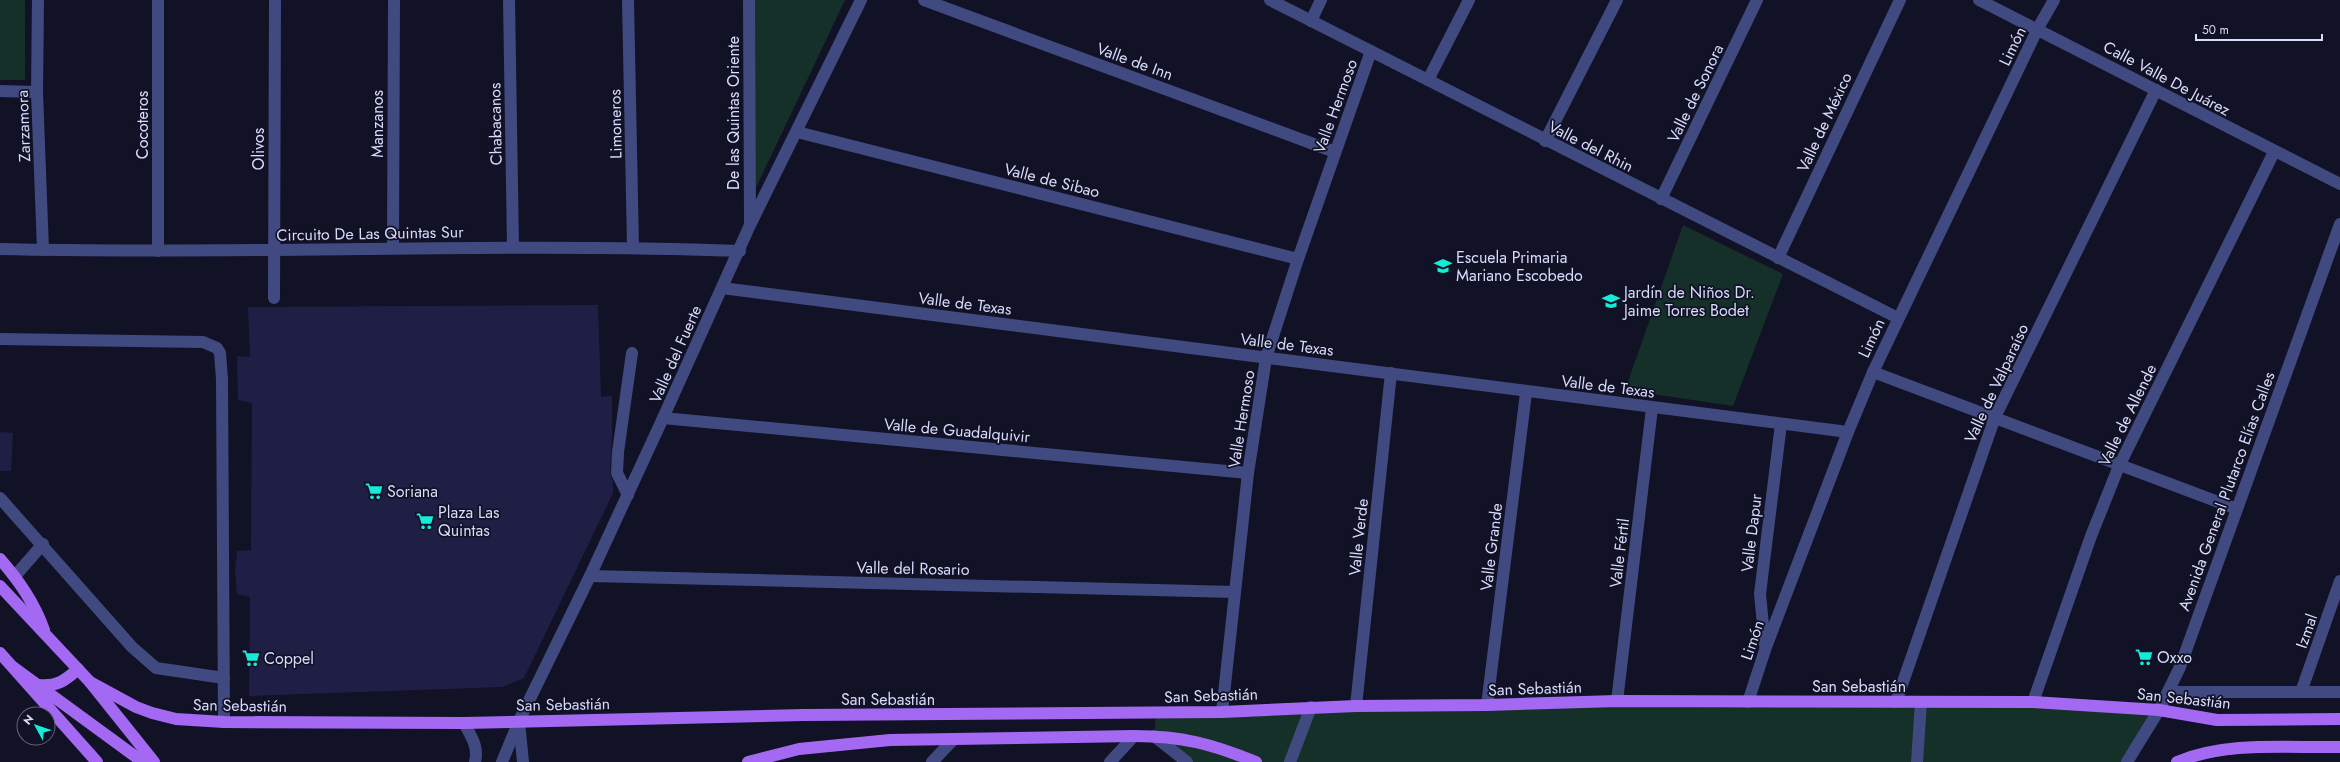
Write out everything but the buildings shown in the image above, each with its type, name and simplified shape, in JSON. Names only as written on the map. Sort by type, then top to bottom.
[{"type":"main road","points":[[0,559],[15,576],[36,608],[46,634]]},
{"type":"main road","points":[[0,586],[90,682],[154,762]]},
{"type":"main road","points":[[1,655],[14,667],[143,762]]},
{"type":"main road","points":[[14,667],[97,762]]},
{"type":"main road","points":[[38,685],[48,686],[62,683],[78,669]]},
{"type":"main road","name":"San Sebastián","points":[[90,682],[136,708],[152,713],[176,719],[224,722],[464,723],[803,715],[1222,712],[1312,707],[1487,706],[1618,701],[2033,702],[2159,710],[2217,720],[2340,719]]},
{"type":"main road","points":[[748,762],[799,749],[824,745],[890,740],[952,741],[1154,736],[1199,742],[1256,762]]},
{"type":"main road","points":[[2177,762],[2204,753],[2239,749],[2340,747]]},
{"type":"street","name":"Zarzamora","points":[[38,0],[37,92],[43,250]]},
{"type":"street","name":"Cocoteros","points":[[158,0],[158,251]]},
{"type":"street","name":"Olivos","points":[[274,298],[275,0]]},
{"type":"street","name":"Manzanos","points":[[393,247],[394,0]]},
{"type":"street","name":"Chabacanos","points":[[509,0],[514,247]]},
{"type":"street","name":"Limoneros","points":[[628,0],[633,247]]},
{"type":"street","name":"De las Quintas Oriente","points":[[749,0],[750,225]]},
{"type":"street","name":"Valle del Fuerte","points":[[502,762],[519,721],[628,495],[740,251],[750,225],[797,132],[860,0]]},
{"type":"street","name":"Valle de Inn","points":[[924,0],[1335,152]]},
{"type":"street","name":"Valle del Rhin","points":[[1270,0],[1545,141],[1898,318]]},
{"type":"street","points":[[1310,21],[1321,0]]},
{"type":"street","points":[[1428,80],[1469,0]]},
{"type":"street","points":[[1545,141],[1617,0]]},
{"type":"street","name":"Valle de Sonora","points":[[1661,199],[1758,0]]},
{"type":"street","name":"Valle de México","points":[[1778,258],[1900,0]]},
{"type":"street","name":"Calle Valle De Juárez","points":[[1979,0],[2038,28],[2274,152],[2340,184]]},
{"type":"street","name":"Limón","points":[[1748,702],[1766,646],[1848,432],[1873,372],[2038,28],[2054,0]]},
{"type":"street","name":"Valle Hermoso","points":[[1222,712],[1248,474],[1266,358],[1298,259],[1371,51]]},
{"type":"street","name":"Valle de Valparaíso","points":[[1896,702],[1995,417],[2156,90]]},
{"type":"street","points":[[0,91],[37,92]]},
{"type":"street","name":"Valle de Sibao","points":[[797,132],[1298,259]]},
{"type":"street","name":"Valle de Allende","points":[[2033,702],[2090,536],[2119,466],[2274,152]]},
{"type":"street","name":"Avenida General Plutarco Elías Calles","points":[[2127,762],[2169,692],[2188,644],[2340,224]]},
{"type":"street","name":"Circuito De Las Quintas Sur","points":[[0,249],[158,251],[393,247],[633,247],[740,251]]},
{"type":"street","name":"Valle de Texas","points":[[722,288],[1391,373],[1526,393],[1848,432]]},
{"type":"street","points":[[0,339],[203,342],[217,348],[220,353],[222,379],[224,722]]},
{"type":"street","points":[[628,495],[617,473],[618,452],[632,353]]},
{"type":"street","points":[[1873,372],[1995,417],[2119,466],[2237,509]]},
{"type":"street","name":"Valle Verde","points":[[1356,706],[1391,373]]},
{"type":"street","name":"Valle Grande","points":[[1487,706],[1526,393]]},
{"type":"street","name":"Valle Fértil","points":[[1618,701],[1652,408]]},
{"type":"street","name":"Valle de Guadalquivir","points":[[663,418],[1248,474]]},
{"type":"street","name":"Valle Dapur","points":[[1766,646],[1760,594],[1781,424]]},
{"type":"street","points":[[0,498],[43,544],[132,647],[149,664],[162,670],[224,678]]},
{"type":"street","points":[[15,576],[43,544]]},
{"type":"street","name":"Valle del Rosario","points":[[590,576],[1234,592]]},
{"type":"street","name":"Izmal","points":[[2301,692],[2340,581]]},
{"type":"street","name":"San Sebastián","points":[[2169,692],[2340,692]]},
{"type":"street","points":[[1917,762],[1921,702]]},
{"type":"street","points":[[1290,762],[1312,707]]},
{"type":"street","points":[[519,721],[523,762]]},
{"type":"street","points":[[464,723],[475,743],[475,762]]},
{"type":"street","points":[[1110,762],[1134,736]]},
{"type":"street","points":[[1154,736],[1187,762]]},
{"type":"street","points":[[932,762],[952,741]]},
{"type":"green space","points":[[0,0],[25,0],[25,80],[0,80]]},
{"type":"green space","points":[[755,0],[845,0],[753,194]]},
{"type":"green space","points":[[1683,225],[1783,274],[1733,406],[1625,390]]},
{"type":"green space","points":[[1748,702],[2159,710],[2127,762],[1187,762],[1154,736],[1156,713]]},
{"type":"place","name":"Escuela Primaria Mariano Escobedo","points":[[1443,266]]},
{"type":"place","name":"Jardín de Niños Dr. Jaime Torres Bodet","points":[[1611,301]]},
{"type":"place","name":"Soriana","points":[[374,491]]},
{"type":"place","name":"Plaza Las Quintas","points":[[425,521]]},
{"type":"place","name":"Oxxo","points":[[2144,657]]},
{"type":"place","name":"Coppel","points":[[251,658]]}]
